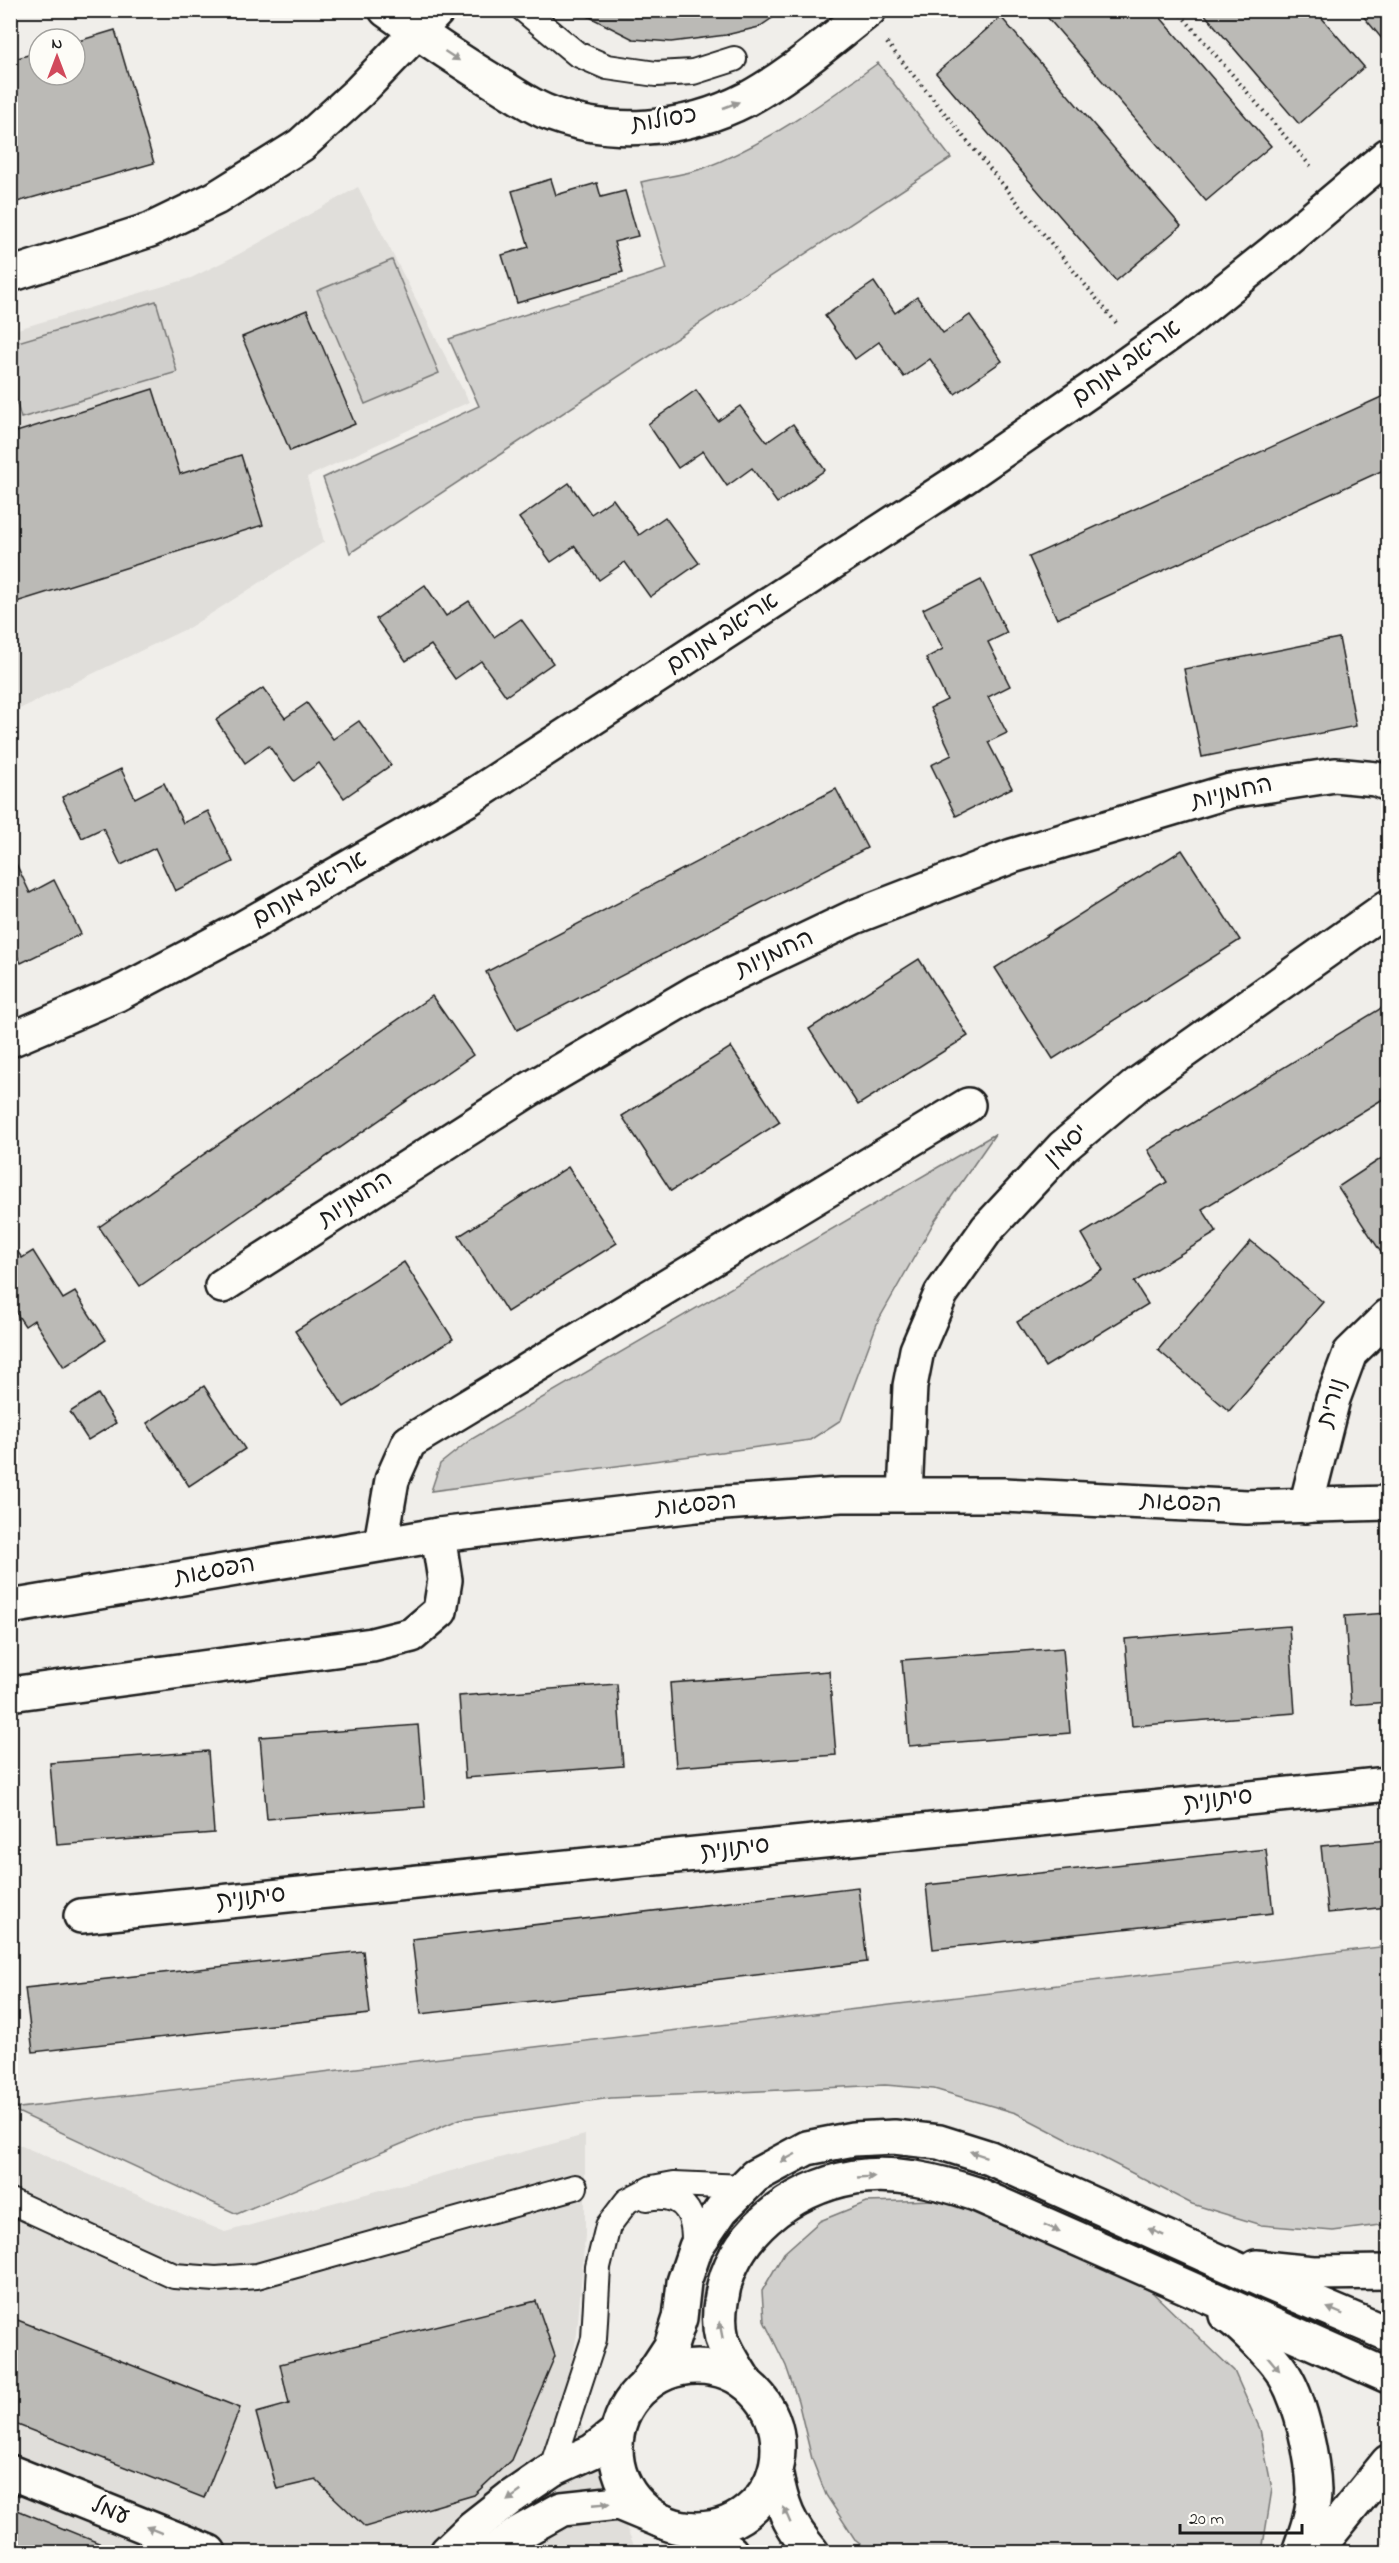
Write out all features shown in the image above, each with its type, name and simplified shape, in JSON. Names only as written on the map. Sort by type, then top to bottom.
[{"type":"street","name":"כסולות","points":[[386,10],[430,18],[543,111],[586,123],[633,129],[688,122],[746,99],[807,59],[866,13]]},
{"type":"street","points":[[10,275],[150,230],[216,198],[301,145],[359,92],[430,18]]},
{"type":"street","name":"אריאב מנחם","points":[[10,1040],[118,994],[243,928],[468,799],[963,478],[1141,353],[1254,267],[1389,154]]},
{"type":"street","name":"החמניות","points":[[222,1286],[530,1089],[696,992],[854,917],[1012,856],[1230,791],[1335,775],[1376,779],[1389,784]]},
{"type":"street","name":"יסמין","points":[[905,1495],[910,1386],[917,1350],[941,1294],[987,1229],[1063,1147],[1138,1084],[1389,907]]},
{"type":"street","points":[[381,1544],[392,1480],[409,1442],[968,1106]]},
{"type":"street","name":"נורית","points":[[1306,1506],[1333,1399],[1350,1353],[1389,1316]]},
{"type":"street","name":"הפסגות","points":[[10,1607],[438,1535],[696,1505],[841,1495],[1004,1495],[1247,1507],[1389,1503]]},
{"type":"street","points":[[10,1694],[372,1645],[412,1635],[440,1611],[446,1580],[438,1535]]},
{"type":"street","name":"סיתונית","points":[[81,1916],[1389,1784]]},
{"type":"street","points":[[731,2553],[641,2508],[624,2486],[616,2460],[617,2432],[624,2410],[644,2387],[671,2346],[680,2318],[684,2282],[696,2247],[722,2209],[755,2176],[807,2148],[853,2139],[894,2138],[939,2142],[990,2158],[1389,2334]]},
{"type":"street","points":[[812,2553],[794,2531],[781,2502],[775,2471],[778,2447],[774,2423],[763,2401],[746,2383],[722,2339],[719,2318],[722,2291],[731,2264],[751,2234],[778,2208],[821,2184],[857,2177],[893,2176],[931,2180],[976,2194],[1389,2376]]},
{"type":"street","points":[[1227,2264],[1313,2273],[1389,2272]]},
{"type":"street","points":[[1182,2286],[1238,2322],[1286,2378],[1310,2450],[1314,2492],[1308,2526],[1299,2553]]},
{"type":"street","points":[[644,2387],[656,2378],[678,2369],[700,2367],[724,2372],[746,2383]]},
{"type":"street","points":[[447,2553],[473,2527],[551,2470],[593,2451],[617,2432]]},
{"type":"street","points":[[1315,2553],[1389,2462]]},
{"type":"street","points":[[493,2553],[513,2543],[562,2509],[618,2503],[677,2526],[718,2526],[743,2514],[763,2496],[775,2471]]},
{"type":"street","name":"עמל","points":[[10,2472],[208,2553]]},
{"type":"lane","points":[[524,10],[577,54],[607,68],[656,74],[693,72],[734,59]]},
{"type":"lane","points":[[551,2470],[594,2339],[598,2267],[608,2226],[627,2201],[652,2188],[674,2184],[744,2187]]},
{"type":"lane","points":[[10,2202],[174,2276],[216,2279],[257,2276],[575,2187]]},
{"type":"lane","points":[[627,2201],[658,2196],[674,2198],[686,2208],[693,2220],[696,2232],[693,2257]]},
{"type":"path","points":[[1177,10],[1338,197]]},
{"type":"path","points":[[866,13],[1141,353]]},
{"type":"shaded area","points":[[878,63],[951,158],[350,553],[323,478],[479,406],[449,339],[667,269],[641,182],[704,168],[750,147],[816,107]]},
{"type":"shaded area","points":[[358,187],[469,402],[307,477],[324,542],[190,627],[11,713],[11,331],[191,278],[239,254]]},
{"type":"shaded area","points":[[392,260],[439,373],[365,404],[317,291]]},
{"type":"shaded area","points":[[156,301],[177,372],[21,418],[11,383],[11,344]]},
{"type":"shaded area","points":[[995,1134],[934,1222],[878,1321],[841,1420],[810,1440],[431,1491],[440,1464],[470,1440]]},
{"type":"shaded area","points":[[1388,1946],[1388,2224],[1333,2231],[1261,2225],[1192,2204],[1016,2113],[934,2089],[885,2085],[611,2098],[460,2119],[237,2214],[11,2109]]},
{"type":"shaded area","points":[[585,2135],[585,2235],[577,2334],[566,2389],[637,2552],[11,2552],[10,2141],[225,2232]]},
{"type":"shaded area","points":[[935,2200],[988,2211],[1050,2235],[1152,2292],[1234,2371],[1260,2429],[1272,2489],[1262,2552],[871,2552],[856,2541],[826,2495],[812,2459],[798,2401],[786,2366],[764,2321],[762,2291],[784,2253],[820,2221],[867,2202]]},
{"type":"building","points":[[576,10],[784,10],[759,27],[726,35],[671,42],[633,39]]},
{"type":"building","points":[[1041,10],[1154,10],[1271,146],[1206,201]]},
{"type":"building","points":[[1201,10],[1315,10],[1364,67],[1299,124]]},
{"type":"building","points":[[1358,10],[1388,10],[1388,46]]},
{"type":"building","points":[[1001,17],[1181,226],[1116,281],[936,73]]},
{"type":"building","points":[[115,30],[154,163],[10,204],[10,60],[27,55],[27,87],[87,87],[87,38]]},
{"type":"building","points":[[551,179],[556,195],[597,183],[601,197],[625,191],[638,236],[614,242],[623,272],[517,303],[502,255],[529,247],[512,191]]},
{"type":"building","points":[[874,282],[895,313],[917,297],[943,333],[970,315],[1002,361],[955,394],[930,359],[904,377],[879,342],[855,359],[825,316]]},
{"type":"building","points":[[307,310],[355,424],[290,451],[242,337]]},
{"type":"building","points":[[153,389],[180,474],[241,455],[263,525],[10,604],[10,434]]},
{"type":"building","points":[[696,390],[718,421],[740,406],[767,442],[793,424],[825,470],[777,503],[752,468],[727,486],[703,451],[678,468],[648,424]]},
{"type":"building","points":[[1388,394],[1388,468],[1057,619],[1029,557]]},
{"type":"building","points":[[569,483],[591,514],[613,499],[639,535],[665,517],[699,563],[650,597],[625,562],[599,580],[575,546],[551,562],[519,518]]},
{"type":"building","points":[[981,580],[1007,633],[988,642],[1010,686],[988,697],[1007,733],[988,742],[1012,788],[956,816],[931,765],[952,755],[930,708],[947,700],[926,658],[943,649],[923,609]]},
{"type":"building","points":[[425,585],[446,616],[469,601],[494,637],[521,619],[553,663],[506,696],[481,661],[455,679],[431,645],[406,661],[376,619]]},
{"type":"building","points":[[1339,638],[1356,726],[1202,757],[1184,669]]},
{"type":"building","points":[[263,688],[285,718],[307,703],[333,739],[359,721],[391,765],[344,798],[319,763],[294,781],[269,746],[245,763],[216,720]]},
{"type":"building","points":[[121,769],[135,798],[164,783],[183,823],[208,811],[233,862],[175,891],[155,848],[121,865],[103,828],[82,838],[62,797]]},
{"type":"building","points":[[836,789],[867,848],[517,1030],[486,972]]},
{"type":"building","points":[[1182,850],[1240,940],[1053,1059],[995,968]]},
{"type":"building","points":[[11,853],[30,893],[54,880],[81,934],[21,963],[10,942]]},
{"type":"building","points":[[919,959],[968,1036],[858,1105],[809,1029]]},
{"type":"building","points":[[432,996],[473,1055],[140,1286],[99,1227]]},
{"type":"building","points":[[1388,1004],[1388,1096],[1202,1209],[1217,1232],[1134,1282],[1148,1304],[1045,1367],[1017,1322],[1103,1270],[1082,1234],[1167,1182],[1148,1150]]},
{"type":"building","points":[[731,1047],[780,1122],[671,1191],[622,1116]]},
{"type":"building","points":[[1388,1154],[1388,1254],[1384,1257],[1338,1187]]},
{"type":"building","points":[[568,1167],[617,1243],[507,1312],[459,1236]]},
{"type":"building","points":[[10,1241],[22,1258],[33,1251],[63,1299],[75,1292],[106,1340],[64,1367],[34,1320],[25,1326],[10,1304]]},
{"type":"building","points":[[1251,1241],[1323,1302],[1229,1411],[1158,1350]]},
{"type":"building","points":[[404,1262],[453,1339],[344,1407],[295,1331]]},
{"type":"building","points":[[204,1386],[245,1449],[189,1486],[147,1423]]},
{"type":"building","points":[[98,1394],[116,1423],[88,1440],[70,1412]]},
{"type":"building","points":[[1388,1613],[1388,1702],[1351,1705],[1345,1616]]},
{"type":"building","points":[[1289,1626],[1295,1713],[1132,1726],[1125,1639]]},
{"type":"building","points":[[1063,1648],[1070,1733],[909,1746],[902,1660]]},
{"type":"building","points":[[829,1671],[836,1755],[676,1767],[670,1683]]},
{"type":"building","points":[[617,1684],[623,1766],[465,1778],[459,1696]]},
{"type":"building","points":[[418,1725],[425,1807],[267,1819],[260,1737]]},
{"type":"building","points":[[208,1751],[214,1833],[57,1845],[50,1763]]},
{"type":"building","points":[[1388,1840],[1388,1907],[1328,1913],[1321,1846]]},
{"type":"building","points":[[1266,1849],[1273,1913],[933,1949],[926,1885]]},
{"type":"building","points":[[858,1887],[867,1962],[421,2014],[412,1939]]},
{"type":"building","points":[[363,1951],[370,2014],[33,2052],[25,1988]]},
{"type":"building","points":[[536,2301],[555,2356],[511,2460],[474,2495],[365,2527],[316,2480],[277,2489],[256,2413],[289,2404],[280,2364]]},
{"type":"building","points":[[10,2317],[240,2408],[204,2498],[10,2422]]},
{"type":"building","points":[[10,2507],[121,2552],[10,2552]]}]
